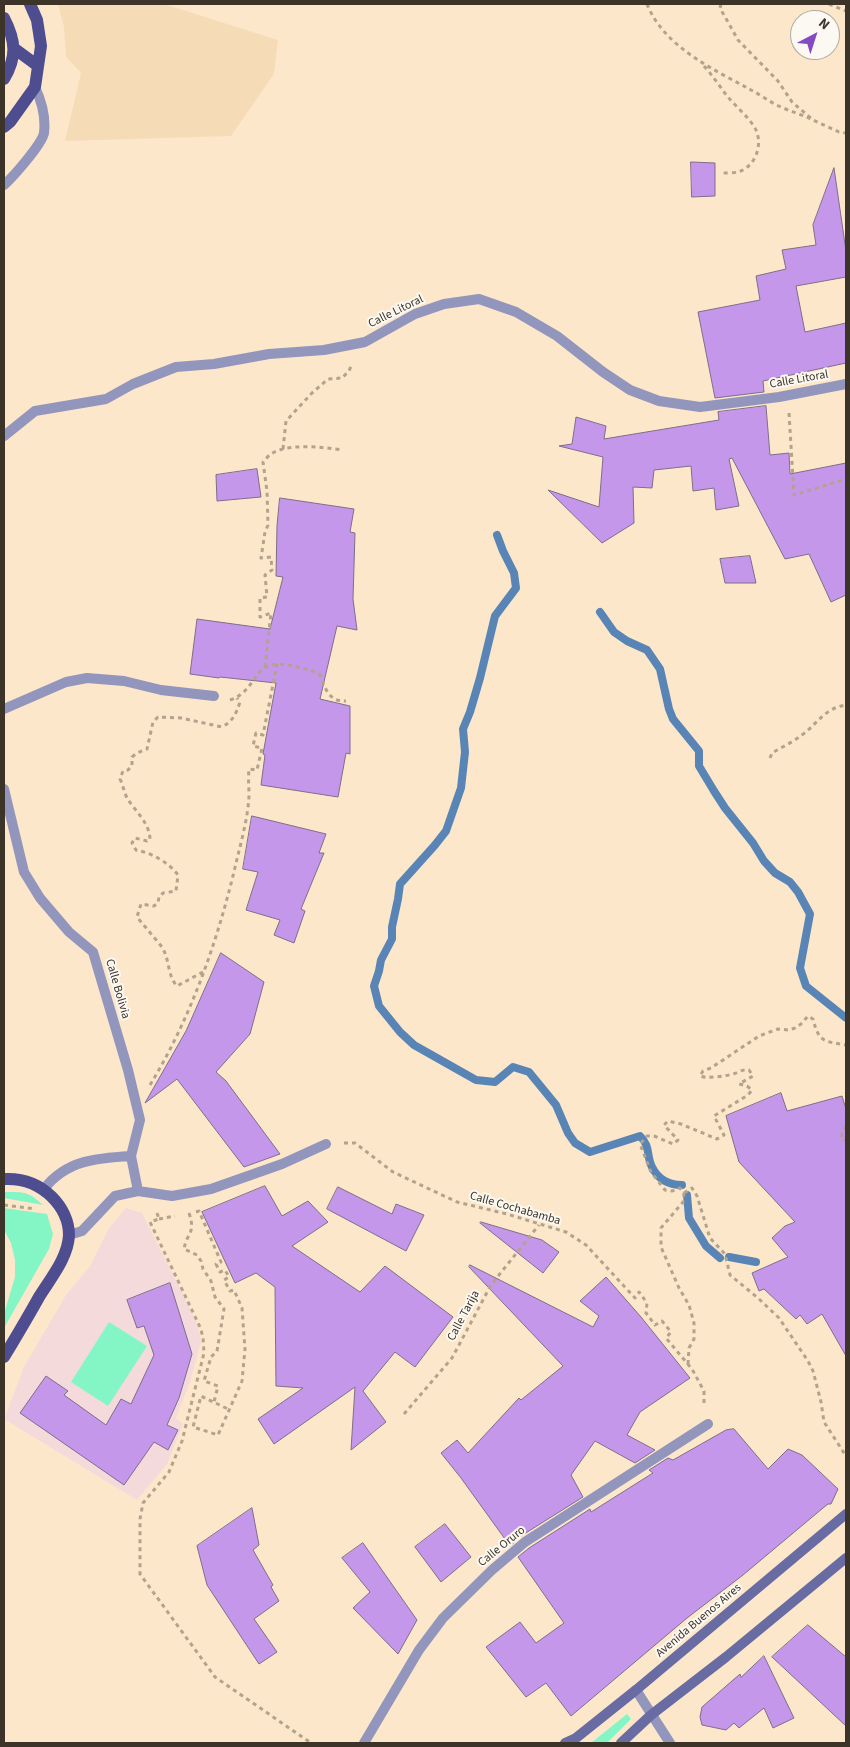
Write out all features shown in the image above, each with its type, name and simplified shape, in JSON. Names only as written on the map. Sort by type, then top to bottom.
[{"type":"main road","points":[[4,127],[10,122],[35,88],[41,46],[37,20],[30,4]]},
{"type":"main road","points":[[4,18],[11,32],[15,50],[4,80]]},
{"type":"main road","points":[[15,50],[38,66]]},
{"type":"main road","points":[[4,1178],[24,1181],[44,1189],[59,1204],[66,1218],[69,1235],[63,1256],[54,1274],[4,1357]]},
{"type":"main road","name":"Avenida Buenos Aires","points":[[565,1743],[576,1738],[636,1690],[846,1514]]},
{"type":"main road","points":[[621,1743],[651,1715],[726,1657],[846,1558]]},
{"type":"street","points":[[4,185],[28,159],[44,135],[43,104],[35,88]]},
{"type":"street","name":"Calle Litoral","points":[[4,436],[35,411],[106,399],[133,384],[176,368],[214,364],[269,354],[324,350],[365,342],[415,314],[444,304],[479,299],[516,312],[557,336],[603,372],[630,390],[659,401],[700,407],[787,395],[846,384]]},
{"type":"street","points":[[4,709],[66,682],[88,678],[124,681],[161,690],[214,696]]},
{"type":"street","name":"Calle Bolivia","points":[[4,788],[24,872],[40,898],[69,932],[93,952],[140,1120],[131,1156],[138,1191]]},
{"type":"street","points":[[69,1235],[82,1232],[115,1196],[138,1191],[172,1196],[211,1189],[282,1164],[326,1144]]},
{"type":"street","points":[[44,1189],[53,1178],[72,1167],[95,1158],[131,1156]]},
{"type":"street","name":"Calle Oruro","points":[[364,1743],[419,1650],[443,1618],[492,1570],[524,1542],[708,1424]]},
{"type":"street","points":[[636,1690],[670,1743]]},
{"type":"path","points":[[647,4],[659,25],[715,78],[756,132],[758,142],[756,157],[752,165],[738,172],[723,173]]},
{"type":"path","points":[[721,4],[720,8],[738,40],[778,81],[792,102],[813,120]]},
{"type":"path","points":[[829,4],[846,12]]},
{"type":"path","points":[[700,62],[770,102],[839,132],[846,133]]},
{"type":"path","points":[[283,449],[286,421],[328,379],[342,378],[349,371],[353,362],[349,345]]},
{"type":"path","points":[[787,395],[794,495],[846,480]]},
{"type":"path","points":[[265,668],[271,613],[260,616],[260,598],[267,596],[265,575],[272,570],[271,557],[260,558],[268,525],[263,462],[271,454],[283,449],[328,448],[342,450]]},
{"type":"path","points":[[135,1098],[151,1084],[184,1018],[203,972],[229,896],[249,796],[249,769],[257,770],[262,748],[253,746],[256,733],[263,735],[277,664]]},
{"type":"path","points":[[214,696],[230,700],[237,698],[260,671],[277,664],[291,665],[320,674],[322,686],[329,694],[335,699],[346,701]]},
{"type":"path","points":[[203,972],[177,986],[171,979],[165,952],[137,917],[141,904],[154,906],[158,903],[158,897],[162,893],[176,891],[178,875],[164,861],[136,850],[132,843],[135,838],[147,841],[150,840],[150,835],[129,800],[120,779],[123,771],[128,770],[132,766],[132,757],[147,749],[154,722],[158,716],[181,718],[222,726],[231,722],[237,711],[240,702],[237,698]]},
{"type":"path","points":[[770,758],[772,753],[802,735],[828,711],[846,704]]},
{"type":"path","points":[[688,1364],[689,1348],[694,1339],[694,1323],[689,1306],[661,1247],[662,1228],[683,1202],[684,1193],[680,1188],[672,1192],[665,1190],[651,1172],[640,1144],[647,1136],[654,1136],[673,1144],[678,1140],[664,1125],[668,1121],[681,1124],[717,1139],[724,1135],[714,1116],[748,1095],[752,1090],[747,1086],[739,1084],[753,1076],[749,1070],[743,1069],[732,1074],[718,1075],[706,1079],[700,1076],[702,1071],[712,1068],[759,1036],[778,1029],[789,1030],[794,1028],[801,1024],[808,1016],[813,1018],[817,1034],[822,1039],[846,1045]]},
{"type":"path","points":[[846,1126],[842,1133],[842,1139],[846,1141]]},
{"type":"path","name":"Calle Cochabamba","points":[[326,1144],[355,1143],[393,1172],[457,1202],[507,1214],[566,1232],[586,1245],[635,1298],[638,1292],[646,1303],[646,1313],[655,1325],[662,1321],[671,1332],[666,1338],[688,1364],[704,1392],[705,1413],[708,1424]]},
{"type":"path","points":[[684,1193],[692,1188],[697,1196],[710,1238],[725,1254],[730,1275],[779,1318],[808,1360],[813,1371],[824,1422],[846,1456]]},
{"type":"path","points":[[4,1205],[38,1209]]},
{"type":"path","points":[[155,1207],[159,1219],[150,1222],[200,1327],[204,1353],[188,1420],[175,1459],[169,1472],[142,1503],[140,1519],[140,1574],[215,1677],[311,1743]]},
{"type":"path","points":[[189,1213],[193,1224],[184,1249],[197,1255],[201,1261],[203,1269],[211,1281],[215,1297],[224,1309],[217,1351],[211,1357],[204,1381],[218,1386],[214,1402]]},
{"type":"path","points":[[200,1215],[221,1262],[216,1264],[220,1272],[225,1270],[228,1277],[224,1280],[230,1291],[234,1290],[242,1308],[246,1349],[242,1382],[230,1410],[218,1434],[193,1427],[201,1396],[230,1410]]},
{"type":"path","name":"Calle Tarija","points":[[404,1414],[452,1358],[490,1285],[539,1224]]},
{"type":"shaded area","points":[[58,4],[164,4],[278,40],[274,74],[231,136],[65,141],[81,73],[66,57],[64,27]]},
{"type":"shaded area","points":[[126,1208],[142,1213],[198,1325],[201,1342],[190,1382],[176,1418],[183,1424],[167,1464],[137,1500],[4,1419],[24,1367],[66,1295],[90,1266],[109,1228]]},
{"type":"green space","points":[[4,1192],[25,1193],[43,1205],[4,1198]]},
{"type":"green space","points":[[4,1208],[47,1214],[53,1234],[49,1249],[4,1328],[4,1314],[15,1277],[15,1260],[11,1243],[4,1230]]},
{"type":"green space","points":[[109,1322],[147,1346],[108,1406],[71,1382]]},
{"type":"green space","points":[[627,1714],[631,1719],[607,1743],[591,1743]]},
{"type":"building","points":[[691,162],[715,163],[715,196],[692,197]]},
{"type":"building","points":[[834,168],[846,251],[846,277],[796,286],[805,332],[846,323],[846,363],[763,381],[764,392],[715,398],[698,312],[760,300],[756,276],[786,269],[782,250],[816,245],[813,225]]},
{"type":"building","points":[[766,406],[770,455],[789,453],[790,474],[846,463],[846,595],[831,602],[809,554],[785,559],[732,458],[729,459],[739,506],[716,510],[714,488],[693,491],[691,466],[654,470],[652,488],[633,487],[634,523],[602,543],[548,490],[599,507],[603,457],[559,446],[572,444],[576,417],[606,426],[604,439],[719,420],[718,412]]},
{"type":"building","points":[[257,469],[261,497],[217,501],[216,475]]},
{"type":"building","points":[[280,498],[354,509],[350,532],[355,533],[353,599],[357,630],[337,626],[320,699],[350,706],[350,754],[346,753],[338,797],[261,785],[265,755],[263,754],[276,683],[190,674],[197,619],[270,629],[283,577],[276,576],[277,526]]},
{"type":"building","points":[[750,556],[756,583],[725,583],[720,559]]},
{"type":"building","points":[[252,816],[326,834],[319,853],[324,853],[301,909],[305,911],[294,943],[274,935],[280,920],[246,910],[258,872],[243,869]]},
{"type":"building","points":[[221,953],[264,982],[250,1034],[216,1072],[226,1081],[280,1154],[244,1167],[177,1079],[145,1103],[186,1031]]},
{"type":"building","points":[[781,1093],[787,1111],[842,1096],[846,1109],[846,1356],[822,1314],[807,1324],[800,1315],[796,1319],[764,1289],[759,1291],[752,1273],[788,1257],[772,1238],[785,1226],[795,1222],[739,1162],[726,1116]]},
{"type":"building","points":[[265,1186],[282,1216],[308,1201],[328,1222],[292,1246],[360,1292],[385,1266],[453,1317],[415,1367],[395,1352],[363,1391],[386,1422],[351,1450],[355,1387],[274,1444],[258,1419],[303,1388],[276,1386],[275,1287],[256,1273],[235,1283],[202,1212]]},
{"type":"building","points":[[338,1187],[392,1214],[396,1204],[424,1215],[406,1251],[327,1209]]},
{"type":"building","points":[[481,1222],[542,1240],[559,1252],[543,1273]]},
{"type":"building","points":[[470,1265],[593,1327],[599,1316],[580,1301],[606,1277],[690,1378],[640,1412],[627,1435],[655,1450],[635,1463],[595,1441],[571,1475],[583,1497],[521,1536],[510,1546],[441,1453],[457,1440],[468,1453],[519,1398],[521,1400],[563,1366],[469,1267]]},
{"type":"building","points":[[170,1283],[192,1354],[179,1398],[167,1425],[178,1430],[168,1450],[154,1442],[124,1485],[20,1413],[46,1376],[68,1391],[64,1395],[106,1425],[121,1399],[131,1404],[154,1355],[144,1326],[137,1328],[127,1300]]},
{"type":"building","points":[[734,1429],[768,1469],[788,1449],[802,1455],[838,1489],[831,1504],[828,1504],[743,1575],[687,1618],[571,1716],[546,1683],[526,1697],[486,1647],[520,1622],[536,1643],[564,1623],[518,1557],[590,1509],[591,1512],[653,1473],[649,1470],[668,1458],[673,1460],[726,1430]]},
{"type":"building","points":[[252,1508],[259,1545],[253,1550],[273,1585],[271,1587],[279,1601],[254,1619],[277,1652],[259,1664],[207,1585],[197,1546]]},
{"type":"building","points":[[445,1524],[471,1557],[441,1582],[415,1547]]},
{"type":"building","points":[[363,1543],[417,1620],[398,1654],[353,1608],[370,1592],[342,1558]]},
{"type":"building","points":[[808,1625],[846,1657],[846,1726],[772,1657]]},
{"type":"building","points":[[764,1656],[794,1718],[773,1728],[764,1708],[739,1728],[734,1723],[726,1730],[702,1725],[700,1717],[702,1707],[740,1674],[741,1677]]},
{"type":"waterway","points":[[497,535],[514,573],[516,588],[495,616],[480,678],[463,729],[465,752],[461,788],[446,831],[400,884],[392,927],[392,939],[381,960],[374,986],[379,1006],[400,1032],[414,1045],[476,1080],[495,1082],[513,1067],[529,1072],[556,1105],[568,1133],[575,1143],[590,1152],[640,1136],[646,1144],[650,1163],[657,1175],[668,1182],[682,1185]]},
{"type":"waterway","points":[[600,612],[614,632],[627,641],[647,650],[660,669],[673,719],[699,751],[699,766],[714,791],[753,843],[764,861],[775,873],[790,882],[798,892],[810,914],[800,968],[806,986],[846,1018]]},
{"type":"waterway","points":[[687,1195],[689,1218],[706,1246],[720,1258]]},
{"type":"waterway","points":[[729,1257],[756,1262]]}]
